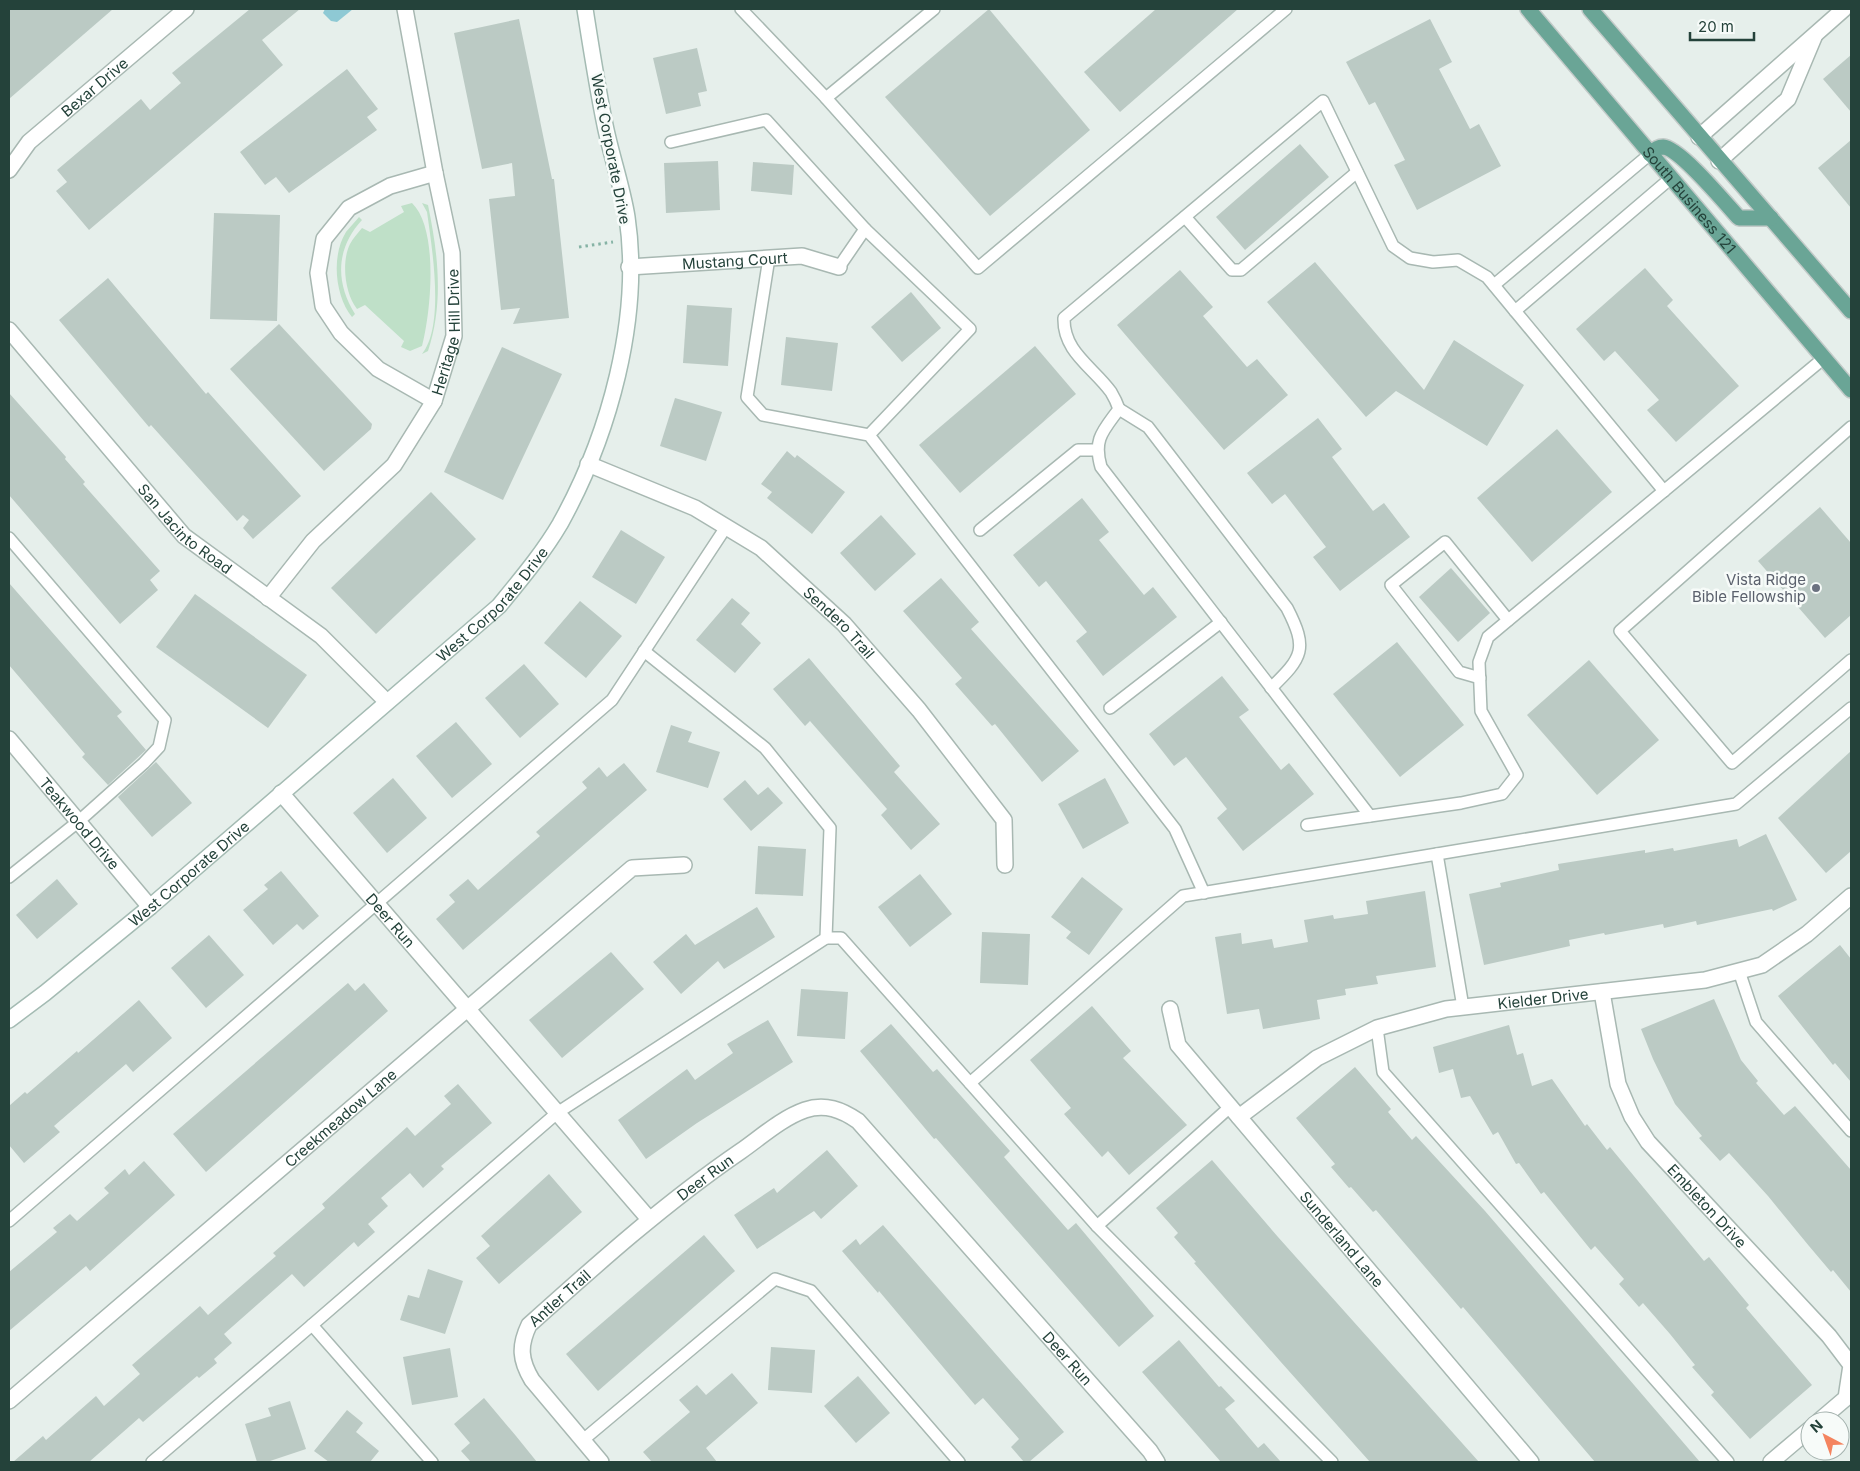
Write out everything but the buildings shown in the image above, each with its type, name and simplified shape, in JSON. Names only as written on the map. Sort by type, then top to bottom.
[{"type":"main road","name":"South Business 121","points":[[1528,9],[1851,390]]},
{"type":"main road","points":[[1590,9],[1851,311]]},
{"type":"main road","points":[[1650,154],[1658,148],[1665,147],[1674,151],[1739,218],[1771,218]]},
{"type":"street","name":"Bexar Drive","points":[[9,170],[29,142],[186,9]]},
{"type":"street","name":"Heritage Hill Drive","points":[[268,598],[313,541],[394,465],[434,401],[454,336],[452,253],[435,173],[405,9]]},
{"type":"street","name":"West Corporate Drive","points":[[9,1020],[150,907],[499,606],[535,563],[560,524],[588,464],[612,400],[626,335],[629,268],[627,218],[605,124],[585,9]]},
{"type":"street","points":[[1699,137],[1844,9]]},
{"type":"street","points":[[1720,161],[1788,99],[1815,33]]},
{"type":"street","points":[[434,401],[378,370],[341,333],[323,306],[318,273],[324,239],[348,208],[390,186],[435,173]]},
{"type":"street","name":"Mustang Court","points":[[629,268],[802,256],[839,267]]},
{"type":"street","name":"San Jacinto Road","points":[[9,330],[184,536],[321,636],[387,702]]},
{"type":"street","name":"Sendero Trail","points":[[588,464],[695,508],[761,548],[844,624],[919,710],[1004,820],[1005,865]]},
{"type":"street","name":"Teakwood Drive","points":[[9,739],[150,907]]},
{"type":"street","name":"Deer Run","points":[[281,793],[649,1219],[686,1190],[784,1121],[806,1110],[841,1109],[858,1121],[1150,1451],[1157,1462]]},
{"type":"street","name":"Creekmeadow Lane","points":[[9,1401],[466,1008],[632,868],[684,866]]},
{"type":"street","name":"Kielder Drive","points":[[1235,1112],[1317,1058],[1377,1028],[1446,1009],[1705,980],[1739,971],[1762,964],[1807,934],[1850,900]]},
{"type":"street","name":"Embleton Drive","points":[[1602,992],[1618,1084],[1632,1117],[1648,1142],[1834,1343],[1851,1365],[1848,1400]]},
{"type":"street","name":"Sunderland Lane","points":[[1170,1009],[1178,1045],[1531,1462]]},
{"type":"street","name":"Antler Trail","points":[[602,1462],[524,1367],[520,1352],[522,1340],[529,1325],[649,1219]]},
{"type":"street","points":[[1833,1411],[1848,1400]]},
{"type":"street","points":[[1771,1462],[1800,1437]]},
{"type":"lane","points":[[741,9],[826,98],[978,268],[1286,9]]},
{"type":"lane","points":[[826,98],[934,9]]},
{"type":"lane","points":[[1271,688],[1294,666],[1300,648],[1299,632],[1287,608],[1148,427],[1119,409],[1111,392],[1072,350],[1064,330],[1064,318],[1323,101],[1393,246],[1410,258],[1433,262],[1458,260],[1487,277],[1664,491]]},
{"type":"lane","points":[[671,142],[766,120],[865,228],[970,329],[869,435]]},
{"type":"lane","points":[[1494,285],[1650,154]]},
{"type":"lane","points":[[1185,217],[1232,270],[1241,270],[1357,172]]},
{"type":"lane","points":[[1515,311],[1671,178]]},
{"type":"lane","points":[[839,267],[865,228]]},
{"type":"lane","points":[[769,258],[747,397],[763,415],[869,435],[1175,829],[1204,893]]},
{"type":"lane","points":[[1307,825],[1461,803],[1502,794],[1517,775],[1481,711],[1479,662],[1488,636],[1824,358]]},
{"type":"lane","points":[[1119,409],[1103,432],[1096,450],[1101,467],[1370,816]]},
{"type":"lane","points":[[1851,427],[1620,631],[1732,763],[1851,660]]},
{"type":"lane","points":[[980,530],[1078,450],[1096,450]]},
{"type":"lane","points":[[9,1221],[612,700],[726,527]]},
{"type":"lane","points":[[9,538],[164,720],[160,747],[79,821],[9,877]]},
{"type":"lane","points":[[1480,678],[1460,672],[1391,585],[1445,542],[1508,620]]},
{"type":"lane","points":[[1110,708],[1221,622]]},
{"type":"lane","points":[[644,651],[765,748],[830,828],[826,938]]},
{"type":"lane","points":[[970,1083],[1183,896],[1736,804],[1851,708]]},
{"type":"lane","points":[[1437,854],[1463,1007]]},
{"type":"lane","points":[[152,1462],[557,1113],[826,938],[841,938],[1097,1226],[1332,1462]]},
{"type":"lane","points":[[1739,971],[1756,1022],[1851,1131]]},
{"type":"lane","points":[[1377,1028],[1383,1072],[1728,1462]]},
{"type":"lane","points":[[1097,1226],[1235,1112]]},
{"type":"lane","points":[[583,1440],[775,1279],[811,1291],[959,1462]]},
{"type":"lane","points":[[312,1325],[432,1462]]},
{"type":"green space","points":[[412,203],[421,215],[426,232],[429,251],[430,293],[422,346],[410,351],[401,347],[404,341],[365,305],[357,309],[347,287],[345,269],[347,251],[362,228],[370,232],[404,212],[401,206]]},
{"type":"green space","points":[[422,203],[428,205],[437,260],[438,296],[433,333],[428,351],[422,354],[429,341],[433,325],[435,286],[427,212]]},
{"type":"green space","points":[[359,217],[362,220],[347,242],[341,266],[344,290],[355,314],[352,317],[342,298],[337,276],[337,264],[341,242],[346,232]]},
{"type":"water","points":[[325,9],[353,9],[337,22],[331,21],[323,13]]},
{"type":"place","name":"Vista Ridge Bible Fellowship","points":[[1816,588]]}]
